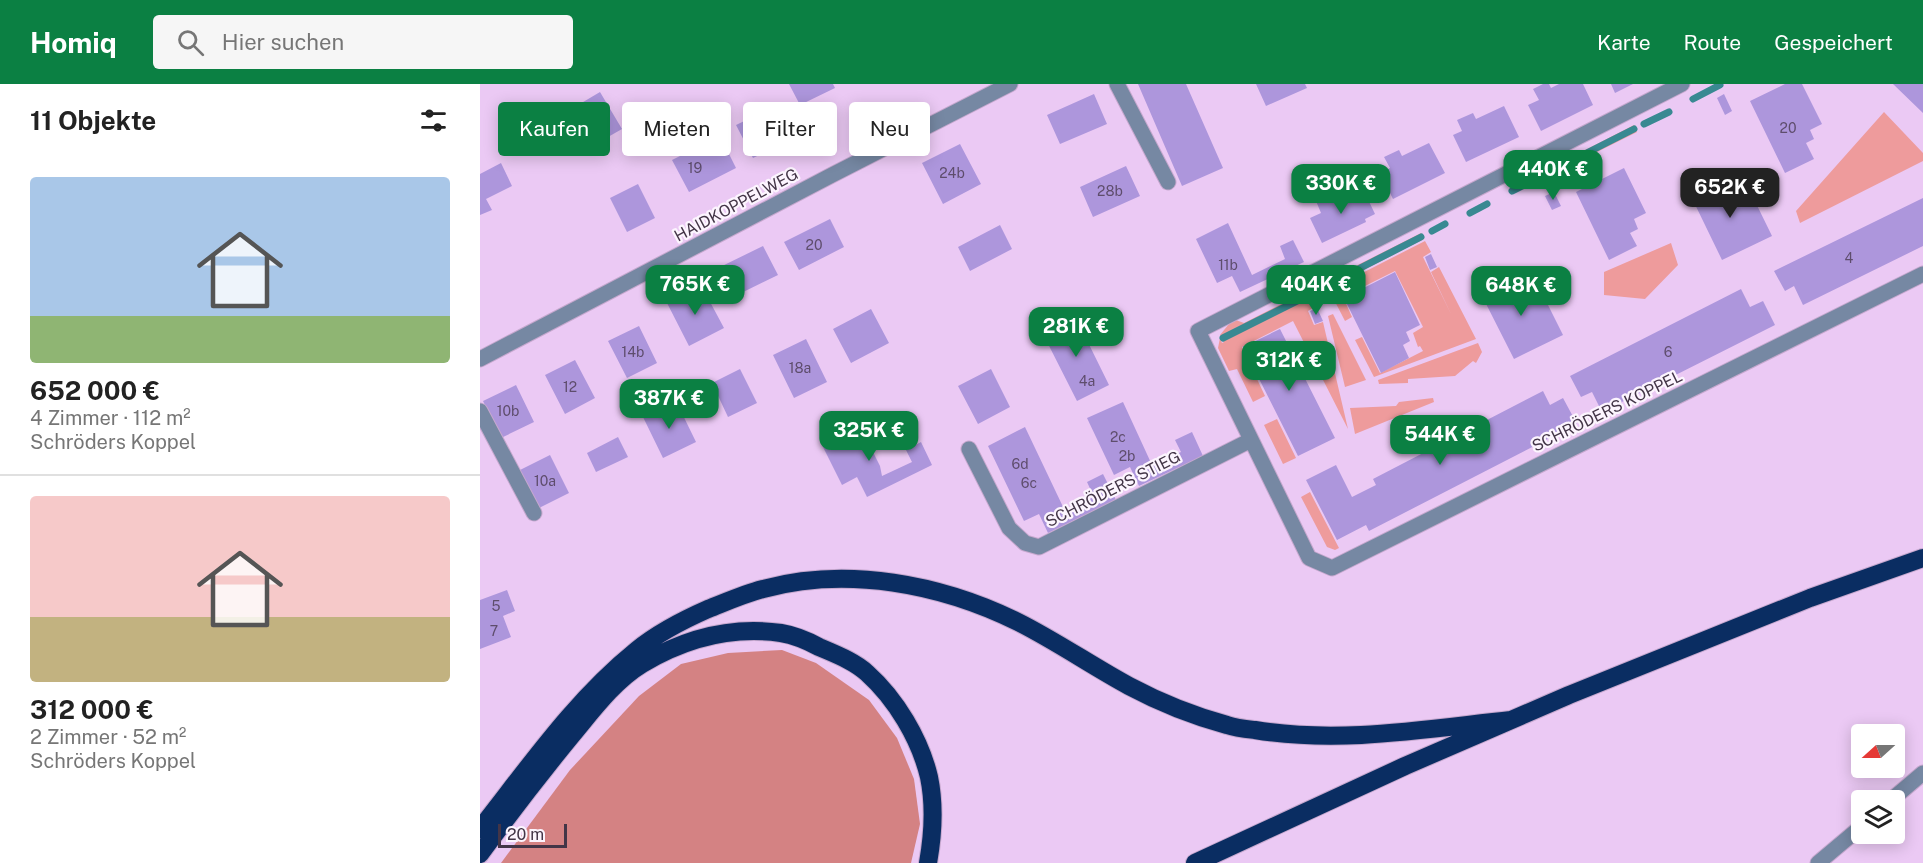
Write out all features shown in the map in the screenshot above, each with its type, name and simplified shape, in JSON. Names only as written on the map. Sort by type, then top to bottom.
[{"type":"highway","points":[[1195,863],[1511,720],[1810,598],[1923,558]]},
{"type":"highway","points":[[480,829],[589,694],[637,650],[660,633],[689,617],[741,596],[795,582],[873,581],[909,584],[940,592],[1017,622],[1131,687],[1167,704],[1228,726],[1270,733],[1321,737],[1364,735],[1511,720]]},
{"type":"highway","points":[[480,854],[520,799],[589,714],[639,666],[694,640],[721,633],[753,631],[783,633],[822,648],[866,672],[885,693],[903,718],[918,745],[929,777],[933,808],[928,863]]},
{"type":"street","name":"HAIDKOPPELWEG","points":[[480,359],[1010,84]]},
{"type":"street","points":[[1117,84],[1168,182]]},
{"type":"street","name":"SCHRÖDERS KOPPEL","points":[[1682,84],[1198,331],[1309,558],[1332,568],[1923,274]]},
{"type":"street","points":[[480,411],[534,513]]},
{"type":"street","name":"SCHRÖDERS STIEG","points":[[969,449],[1010,528],[1025,543],[1039,547],[1251,440]]},
{"type":"street","points":[[1903,790],[1923,773]]},
{"type":"street","points":[[1818,863],[1851,835]]},
{"type":"shaded area","points":[[1884,112],[1923,153],[1923,161],[1800,223],[1796,211]]},
{"type":"shaded area","points":[[1634,125],[1637,132],[1555,173],[1552,167]]},
{"type":"shaded area","points":[[1421,233],[1424,239],[1329,288],[1326,281]]},
{"type":"shaded area","points":[[1425,241],[1431,252],[1423,257],[1451,314],[1431,272],[1439,267],[1476,339],[1374,377],[1355,340],[1362,337],[1380,373],[1423,351],[1420,346],[1418,347],[1413,333],[1423,327],[1395,271],[1343,297],[1352,317],[1345,321],[1329,290]]},
{"type":"shaded area","points":[[1671,243],[1678,265],[1645,299],[1604,295],[1604,272]]},
{"type":"shaded area","points":[[1313,288],[1317,295],[1318,305],[1308,311],[1314,325],[1323,322],[1348,429],[1293,321],[1242,347],[1265,396],[1253,402],[1237,369],[1229,371],[1218,348],[1220,338],[1222,343],[1224,342],[1220,335],[1233,319],[1244,323]]},
{"type":"shaded area","points":[[1333,314],[1366,380],[1345,387],[1328,316]]},
{"type":"shaded area","points":[[1478,343],[1482,352],[1476,363],[1473,361],[1455,376],[1408,379],[1408,383],[1379,384],[1378,380]]},
{"type":"shaded area","points":[[1433,398],[1434,402],[1355,434],[1350,408],[1396,406],[1399,402]]},
{"type":"shaded area","points":[[1277,419],[1296,458],[1283,464],[1264,425]]},
{"type":"shaded area","points":[[1310,492],[1339,548],[1335,550],[1327,547],[1301,497]]},
{"type":"shaded area","points":[[782,650],[816,663],[869,700],[897,738],[914,779],[920,824],[911,863],[501,863],[570,770],[639,696],[681,664],[728,653]]},
{"type":"building","points":[[789,84],[833,84],[835,88],[806,102],[798,102]]},
{"type":"building","points":[[1138,84],[1186,84],[1223,168],[1182,186]]},
{"type":"building","points":[[1256,84],[1305,84],[1307,88],[1266,106]]},
{"type":"building","points":[[1549,84],[1551,88],[1559,84],[1583,84],[1593,105],[1541,131],[1528,105],[1539,100],[1533,89]]},
{"type":"building","points":[[1611,84],[1633,84],[1615,93]]},
{"type":"building","points":[[1785,84],[1802,84],[1822,124],[1810,130],[1814,139],[1806,143],[1814,159],[1785,173],[1750,101]]},
{"type":"building","points":[[1893,84],[1923,84],[1923,113]]},
{"type":"building","points":[[600,92],[606,102],[583,102]]},
{"type":"building","points":[[1094,94],[1107,124],[1060,144],[1047,115]]},
{"type":"building","points":[[1724,94],[1732,111],[1725,115],[1717,98]]},
{"type":"building","points":[[1504,106],[1519,137],[1466,162],[1453,135],[1462,131],[1457,120],[1473,113],[1476,119]]},
{"type":"building","points":[[610,109],[622,129],[610,136]]},
{"type":"building","points":[[743,122],[743,139],[736,125]]},
{"type":"building","points":[[1429,143],[1445,173],[1393,199],[1380,173],[1390,168],[1384,157],[1399,150],[1402,156]]},
{"type":"building","points":[[960,144],[981,184],[943,204],[922,163]]},
{"type":"building","points":[[680,156],[730,156],[736,168],[689,192],[672,160]]},
{"type":"building","points":[[501,163],[512,186],[486,199],[492,210],[480,215],[480,174]]},
{"type":"building","points":[[1126,166],[1140,196],[1093,217],[1080,187]]},
{"type":"building","points":[[1624,168],[1646,213],[1634,219],[1638,229],[1630,233],[1637,246],[1609,260],[1576,192]]},
{"type":"building","points":[[1715,179],[1722,192],[1729,189],[1733,197],[1749,189],[1772,236],[1722,260],[1689,192]]},
{"type":"building","points":[[638,184],[655,218],[627,232],[610,198]]},
{"type":"building","points":[[1363,189],[1375,214],[1365,219],[1366,222],[1322,243],[1310,218],[1321,213],[1316,201],[1332,194],[1336,202]]},
{"type":"building","points":[[1554,192],[1561,206],[1552,210],[1545,196]]},
{"type":"building","points":[[1923,198],[1923,246],[1803,305],[1794,286],[1785,291],[1774,271]]},
{"type":"building","points":[[830,219],[844,247],[799,270],[784,242]]},
{"type":"building","points":[[1228,223],[1252,275],[1285,259],[1280,246],[1293,240],[1304,262],[1240,292],[1232,276],[1217,283],[1196,239]]},
{"type":"building","points":[[1000,225],[1012,249],[970,271],[958,247]]},
{"type":"building","points":[[763,246],[778,275],[731,298],[716,269]]},
{"type":"building","points":[[1431,254],[1437,267],[1430,270],[1425,257]]},
{"type":"building","points":[[1395,272],[1420,325],[1406,332],[1410,341],[1403,345],[1409,358],[1381,373],[1344,298]]},
{"type":"building","points":[[1506,276],[1513,289],[1522,285],[1527,296],[1540,289],[1563,335],[1514,359],[1479,290]]},
{"type":"building","points":[[701,285],[724,328],[689,346],[667,303]]},
{"type":"building","points":[[1741,289],[1750,307],[1763,301],[1775,325],[1602,412],[1592,392],[1581,397],[1570,376]]},
{"type":"building","points":[[1317,308],[1323,321],[1315,324],[1310,311]]},
{"type":"building","points":[[871,309],[889,343],[851,363],[833,329]]},
{"type":"building","points":[[1075,316],[1109,385],[1077,401],[1042,332]]},
{"type":"building","points":[[639,326],[657,363],[627,378],[608,341]]},
{"type":"building","points":[[1280,329],[1335,438],[1298,456],[1243,347]]},
{"type":"building","points":[[806,339],[827,382],[794,398],[773,355]]},
{"type":"building","points":[[575,360],[595,398],[565,414],[545,375]]},
{"type":"building","points":[[740,369],[757,403],[728,417],[712,383]]},
{"type":"building","points":[[991,369],[1010,407],[978,424],[958,386]]},
{"type":"building","points":[[516,385],[534,422],[501,438],[483,401]]},
{"type":"building","points":[[1543,391],[1550,405],[1563,398],[1577,424],[1369,531],[1366,525],[1337,540],[1306,480],[1336,465],[1352,497],[1376,485],[1373,479]]},
{"type":"building","points":[[676,401],[696,442],[663,458],[643,417]]},
{"type":"building","points":[[1123,402],[1152,465],[1181,452],[1175,440],[1192,432],[1203,456],[1139,486],[1130,467],[1114,475],[1087,418]]},
{"type":"building","points":[[860,426],[880,466],[882,476],[912,462],[906,450],[921,442],[932,465],[867,497],[857,477],[842,485],[822,445]]},
{"type":"building","points":[[1025,427],[1065,511],[1094,497],[1087,482],[1103,474],[1116,500],[1048,533],[1039,514],[1024,521],[988,446]]},
{"type":"building","points":[[618,437],[628,457],[596,472],[587,453]]},
{"type":"building","points":[[550,455],[569,493],[539,508],[520,470]]},
{"type":"building","points":[[507,590],[515,611],[503,616],[511,637],[480,649],[480,600]]},
{"type":"waterway","points":[[1693,99],[1720,85]]},
{"type":"waterway","points":[[1644,124],[1669,112]]},
{"type":"waterway","points":[[1555,169],[1634,129]]},
{"type":"waterway","points":[[1512,191],[1545,175]]},
{"type":"waterway","points":[[1470,213],[1487,204]]},
{"type":"waterway","points":[[1432,231],[1445,224]]},
{"type":"waterway","points":[[1329,284],[1421,237]]},
{"type":"waterway","points":[[1223,338],[1313,293]]}]
